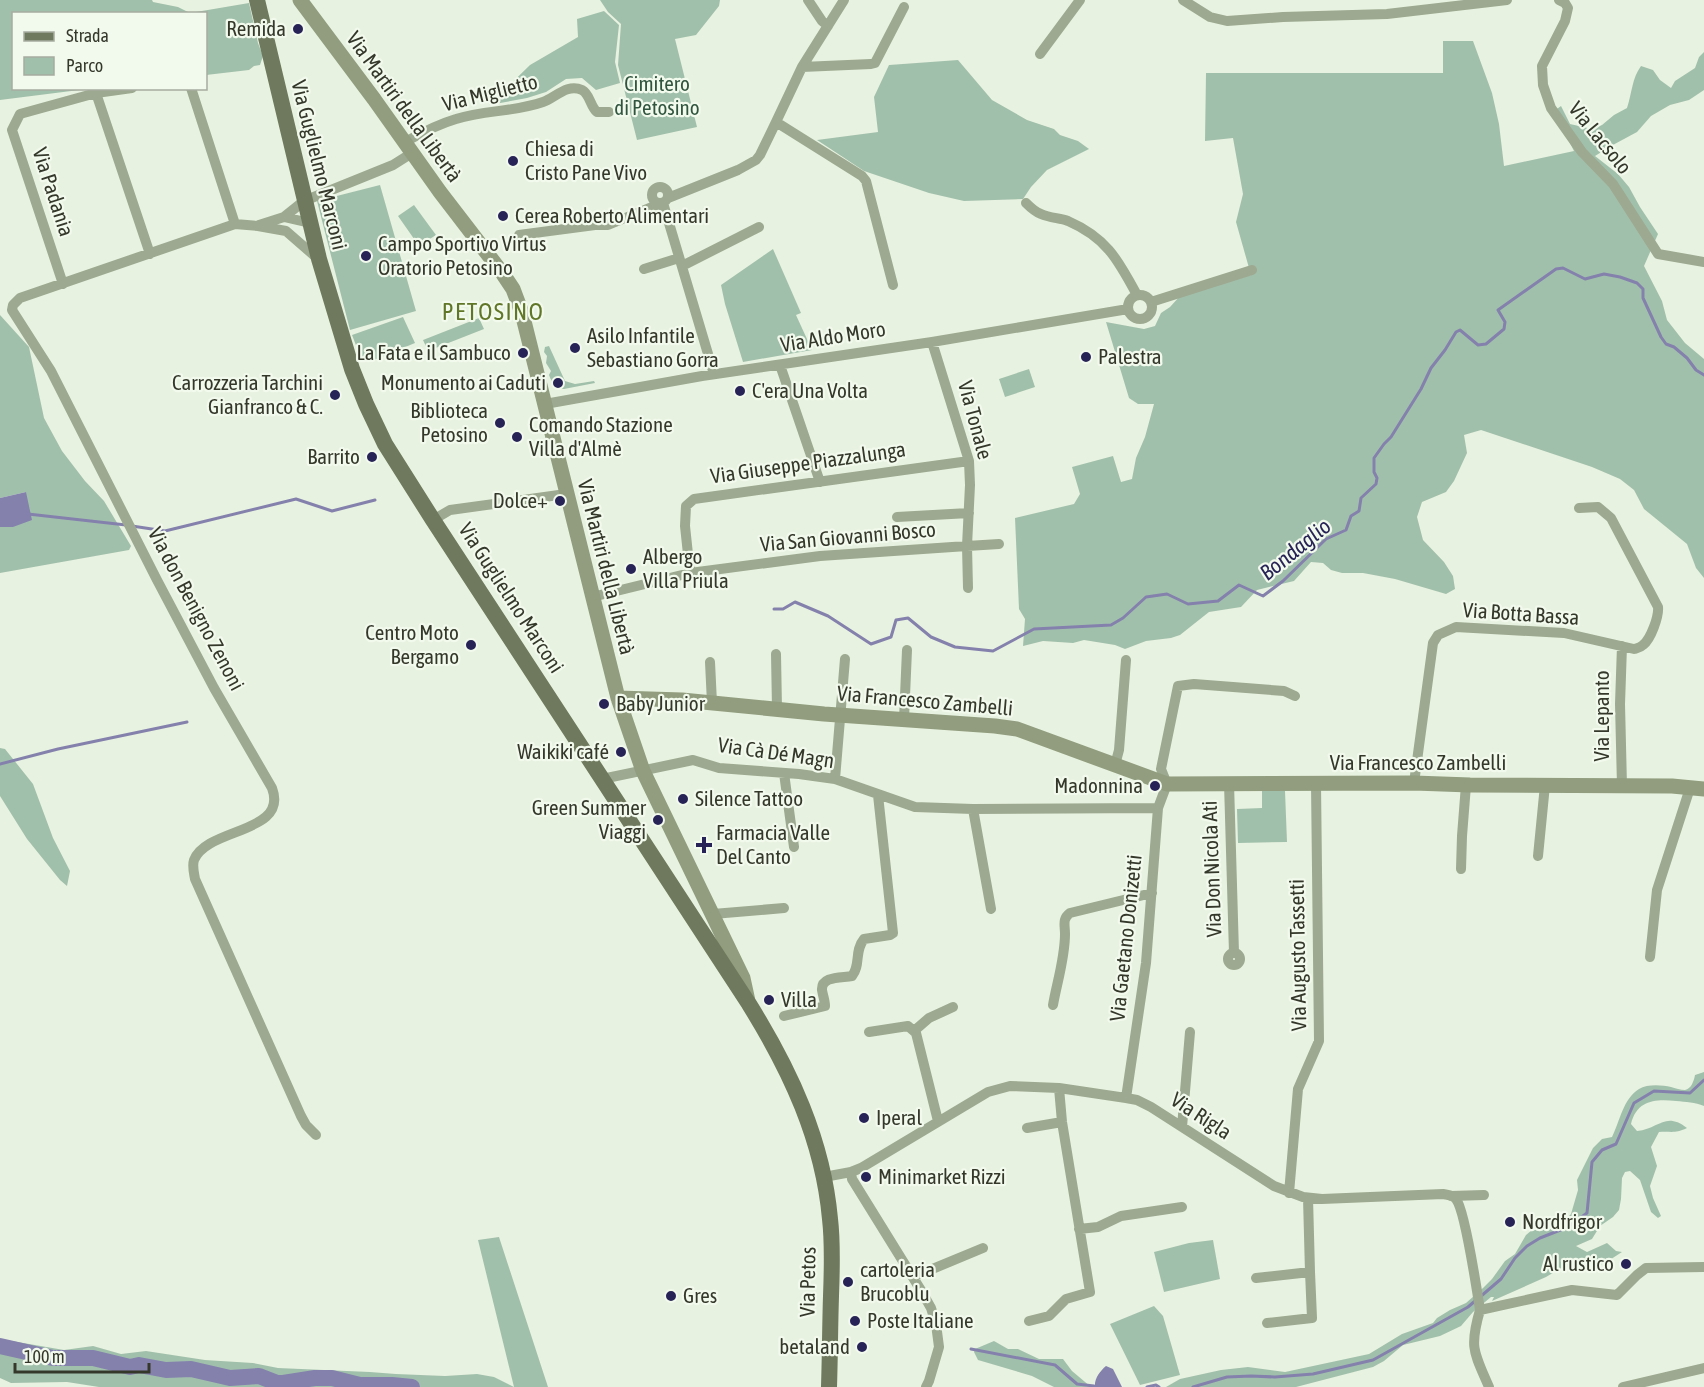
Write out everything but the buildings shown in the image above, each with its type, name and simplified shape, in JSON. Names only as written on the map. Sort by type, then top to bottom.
[{"type":"main road","name":"Via Guglielmo Marconi","points":[[257,0],[304,201],[341,337],[366,404],[385,444],[749,1004],[784,1064],[804,1107],[824,1178]]},
{"type":"main road","name":"Via Petos","points":[[824,1178],[832,1242],[829,1387]]},
{"type":"street","name":"Via Martiri della Libertà","points":[[300,0],[513,289],[522,313],[618,698],[643,771],[728,944],[743,978],[749,1004]]},
{"type":"street","points":[[808,0],[828,26]]},
{"type":"street","points":[[519,235],[608,225],[663,198],[738,170],[756,160],[802,67],[844,0]]},
{"type":"street","points":[[1040,54],[1080,0]]},
{"type":"street","points":[[1184,0],[1210,17],[1227,21],[1387,14],[1507,0]]},
{"type":"street","name":"Via Lacsolo","points":[[1559,0],[1568,8],[1568,13],[1542,66],[1543,86],[1551,108],[1581,152],[1613,184],[1658,254],[1704,261]]},
{"type":"street","points":[[802,67],[875,63],[904,7]]},
{"type":"street","name":"Via Miglietto","points":[[408,147],[442,124],[458,118],[527,107],[546,101],[567,89],[582,90],[588,95],[592,108],[597,112],[609,112]]},
{"type":"street","points":[[118,90],[96,93],[150,254]]},
{"type":"street","points":[[192,90],[235,225]]},
{"type":"street","name":"Via Padania","points":[[63,284],[12,130],[20,114],[96,93]]},
{"type":"street","points":[[776,122],[862,176],[866,181],[893,285]]},
{"type":"street","name":"Via don Benigno Zenoni","points":[[258,226],[284,217],[304,201],[393,165],[408,147]]},
{"type":"street","points":[[663,198],[714,374]]},
{"type":"street","points":[[1026,203],[1039,214],[1066,220],[1092,233],[1114,255],[1137,295]]},
{"type":"street","points":[[284,217],[310,223]]},
{"type":"street","name":"Via don Benigno Zenoni","points":[[310,223],[286,231],[235,225],[20,298],[13,304],[12,310],[51,371],[188,639],[272,788],[275,797],[274,806],[269,814],[200,851],[194,861],[193,870],[300,1116],[316,1135]]},
{"type":"street","points":[[644,269],[680,262],[759,227]]},
{"type":"street","points":[[286,231],[319,259]]},
{"type":"street","name":"Via Aldo Moro","points":[[545,404],[714,374],[932,342],[1128,309],[1132,316],[1143,319],[1151,310],[1151,302],[1252,270]]},
{"type":"street","points":[[1128,309],[1129,302],[1137,295],[1144,296],[1151,302]]},
{"type":"street","name":"Via Tonale","points":[[932,342],[969,461],[967,546]]},
{"type":"street","points":[[780,365],[820,482]]},
{"type":"street","name":"Via Giuseppe Piazzalunga","points":[[690,573],[685,526],[686,506],[694,499],[969,461]]},
{"type":"street","points":[[433,520],[450,510],[566,494]]},
{"type":"street","name":"Via Botta Bassa","points":[[1414,783],[1433,643],[1438,635],[1456,627],[1564,633],[1634,649],[1646,644],[1659,615],[1658,607],[1611,518],[1598,507],[1579,508]]},
{"type":"street","points":[[897,517],[969,513]]},
{"type":"street","name":"Via San Giovanni Bosco","points":[[592,597],[690,573],[820,556],[999,544]]},
{"type":"street","name":"Via San Giovanni Bosco","points":[[967,546],[968,588]]},
{"type":"street","name":"Via Lepanto","points":[[1622,646],[1620,704],[1622,786]]},
{"type":"street","points":[[904,719],[907,650]]},
{"type":"street","points":[[776,654],[777,709]]},
{"type":"street","points":[[835,779],[845,659]]},
{"type":"street","points":[[1115,765],[1119,750],[1126,660]]},
{"type":"street","points":[[710,662],[712,703]]},
{"type":"street","points":[[1167,784],[1161,769],[1178,686],[1194,684],[1262,689],[1284,691],[1295,696]]},
{"type":"street","name":"Via Francesco Zambelli","points":[[618,698],[682,700],[1017,729],[1167,784],[1414,783],[1672,786],[1697,789]]},
{"type":"street","name":"Via Cà Dé Magn","points":[[602,779],[693,760],[719,768],[784,772],[835,779],[915,807],[1158,808]]},
{"type":"street","points":[[784,772],[794,847]]},
{"type":"street","name":"Via Don Nicola Ati","points":[[1229,783],[1234,953]]},
{"type":"street","name":"Via Gaetano Donizetti","points":[[1126,1098],[1146,963],[1158,808],[1167,784]]},
{"type":"street","name":"Via Augusto Tassetti","points":[[1289,1193],[1298,1089],[1319,1041],[1316,784]]},
{"type":"street","points":[[1461,869],[1466,784]]},
{"type":"street","points":[[1538,856],[1545,785]]},
{"type":"street","points":[[1650,957],[1658,890],[1697,789]]},
{"type":"street","points":[[784,1016],[825,1006],[822,987],[824,982],[852,976],[856,972],[858,947],[864,939],[893,933],[878,795]]},
{"type":"street","points":[[974,809],[991,909]]},
{"type":"street","points":[[1053,1005],[1064,950],[1066,916],[1074,911],[1152,893]]},
{"type":"street","points":[[713,914],[784,908]]},
{"type":"street","points":[[724,965],[728,957],[728,944]]},
{"type":"street","points":[[914,1031],[929,1018],[953,1007]]},
{"type":"street","points":[[868,1032],[908,1026],[916,1033],[938,1121]]},
{"type":"street","points":[[1182,1127],[1190,1032]]},
{"type":"street","name":"Via Rigla","points":[[824,1178],[861,1168],[988,1092],[1010,1086],[1059,1088],[1137,1100],[1274,1186],[1308,1198],[1484,1195]]},
{"type":"street","points":[[1029,1321],[1049,1316],[1066,1299],[1090,1292],[1062,1122],[1059,1088]]},
{"type":"street","points":[[1027,1128],[1062,1122]]},
{"type":"street","points":[[851,1172],[852,1179],[931,1308],[939,1347],[926,1387]]},
{"type":"street","points":[[1451,1196],[1457,1200],[1462,1216],[1479,1302],[1473,1341],[1474,1352],[1490,1387]]},
{"type":"street","points":[[1267,1323],[1312,1318],[1308,1198]]},
{"type":"street","points":[[1079,1229],[1098,1227],[1121,1216],[1182,1207]]},
{"type":"street","points":[[913,1277],[983,1248]]},
{"type":"street","points":[[1479,1302],[1572,1290],[1617,1295],[1646,1268],[1704,1268]]},
{"type":"street","points":[[1256,1278],[1310,1272]]},
{"type":"street","points":[[1623,1387],[1704,1368]]},
{"type":"green space","points":[[0,0],[152,0],[188,12],[12,12],[12,90],[79,90],[0,100]]},
{"type":"green space","name":"Cimitero di Petosino","points":[[600,0],[720,0],[719,6],[696,35],[675,39],[697,127],[637,140],[618,65],[621,24],[608,12]]},
{"type":"green space","points":[[249,3],[263,56],[260,65],[249,70],[207,75],[207,12],[196,12]]},
{"type":"green space","points":[[604,11],[619,25],[615,62],[620,83],[596,90],[582,78],[566,79],[546,92],[489,105],[530,65],[578,37],[577,19]]},
{"type":"green space","points":[[1443,41],[1473,41],[1492,93],[1499,124],[1504,166],[1574,151],[1554,111],[1561,106],[1570,124],[1592,129],[1627,108],[1634,81],[1641,66],[1653,70],[1660,80],[1671,88],[1675,81],[1695,68],[1699,57],[1704,52],[1704,90],[1689,100],[1670,105],[1651,116],[1637,132],[1595,156],[1618,174],[1629,187],[1658,234],[1644,266],[1662,301],[1667,320],[1685,343],[1704,359],[1704,578],[1696,568],[1687,544],[1644,509],[1634,490],[1620,479],[1592,467],[1481,430],[1464,435],[1467,453],[1454,481],[1446,492],[1422,502],[1417,517],[1423,540],[1444,562],[1453,576],[1455,589],[1446,594],[1395,579],[1363,573],[1342,573],[1331,570],[1323,563],[1311,562],[1294,581],[1257,590],[1241,607],[1209,612],[1180,635],[1171,638],[1146,641],[1125,649],[1084,640],[1073,643],[1043,641],[1023,646],[1025,619],[1019,609],[1015,518],[1074,504],[1080,494],[1072,467],[1113,456],[1121,482],[1132,479],[1136,458],[1145,437],[1154,404],[1138,404],[1129,398],[1106,322],[1144,329],[1155,326],[1161,313],[1180,296],[1251,275],[1236,222],[1243,194],[1233,138],[1205,141],[1206,73],[1443,73]]},
{"type":"green space","points":[[958,60],[992,100],[1027,120],[1054,129],[1060,135],[1078,141],[1089,149],[1047,170],[1023,199],[964,201],[929,193],[864,171],[817,140],[878,132],[874,97],[889,65]]},
{"type":"green space","name":"Campo Sportivo Virtus Oratorio Petosino","points":[[380,185],[416,311],[350,330],[317,201]]},
{"type":"green space","points":[[414,205],[436,235],[419,246],[398,216]]},
{"type":"green space","points":[[773,249],[801,313],[796,315],[812,350],[743,362],[721,285]]},
{"type":"green space","points":[[0,315],[29,347],[44,418],[62,451],[104,501],[131,546],[129,550],[0,573],[0,527],[13,527],[26,492],[0,498]]},
{"type":"green space","points":[[403,317],[415,343],[369,362],[366,356],[361,358],[352,335]]},
{"type":"green space","points":[[479,318],[484,329],[428,351],[423,340]]},
{"type":"green space","points":[[549,346],[565,381],[575,384],[594,381],[595,383],[564,389],[557,387],[550,378],[551,371],[546,363],[547,356],[544,352],[545,347]]},
{"type":"green space","points":[[1029,369],[1035,387],[1005,397],[999,379]]},
{"type":"green space","points":[[0,748],[5,749],[33,784],[53,838],[70,871],[67,886],[27,839],[0,796]]},
{"type":"green space","points":[[1262,791],[1285,791],[1287,842],[1238,843],[1237,809],[1262,808]]},
{"type":"green space","points":[[1704,1072],[1704,1106],[1668,1100],[1654,1101],[1642,1106],[1634,1116],[1631,1124],[1637,1131],[1667,1121],[1679,1123],[1687,1128],[1676,1132],[1659,1132],[1651,1147],[1657,1166],[1650,1186],[1661,1216],[1658,1218],[1651,1212],[1640,1180],[1630,1171],[1625,1172],[1622,1178],[1619,1210],[1600,1226],[1592,1239],[1576,1246],[1587,1252],[1607,1243],[1616,1251],[1622,1252],[1605,1263],[1589,1269],[1563,1267],[1492,1301],[1494,1297],[1491,1297],[1461,1326],[1440,1336],[1403,1345],[1373,1367],[1296,1387],[1166,1387],[1180,1379],[1221,1370],[1248,1367],[1285,1372],[1369,1354],[1402,1334],[1433,1323],[1450,1310],[1466,1303],[1483,1288],[1505,1261],[1515,1254],[1526,1235],[1532,1230],[1555,1229],[1571,1214],[1578,1190],[1577,1180],[1593,1148],[1602,1139],[1612,1137],[1629,1098],[1634,1093],[1642,1087],[1650,1086],[1685,1090],[1691,1086],[1695,1075]]},
{"type":"green space","points":[[499,1237],[548,1387],[514,1387],[478,1240]]},
{"type":"green space","points":[[1213,1240],[1220,1279],[1164,1292],[1154,1252],[1189,1243]]},
{"type":"green space","points":[[1154,1306],[1163,1316],[1180,1375],[1140,1385],[1110,1324]]},
{"type":"green space","points":[[0,1339],[64,1350],[93,1346],[121,1354],[146,1351],[278,1368],[445,1376],[477,1374],[494,1377],[514,1387],[99,1387],[67,1382],[11,1383],[0,1378]]},
{"type":"green space","points":[[994,1341],[1008,1349],[1018,1349],[1039,1359],[1063,1359],[1072,1371],[1091,1387],[1054,1387],[1032,1376],[978,1360],[975,1349]]},
{"type":"shaded area","points":[[26,492],[32,520],[13,527],[0,527],[0,498]]},
{"type":"shaded area","points":[[1106,1366],[1113,1369],[1122,1387],[1095,1387],[1098,1375]]},
{"type":"waterway","name":"Bondaglio","points":[[774,609],[783,609],[795,602],[828,616],[871,644],[891,637],[896,620],[908,618],[931,637],[955,647],[993,651],[1034,629],[1111,625],[1123,618],[1146,597],[1167,594],[1188,604],[1218,601],[1239,585],[1263,596],[1283,581],[1326,539],[1346,530],[1351,516],[1359,511],[1361,498],[1376,484],[1374,458],[1391,437],[1421,389],[1431,368],[1456,332],[1460,330],[1478,345],[1486,344],[1504,329],[1505,322],[1498,310],[1556,269],[1563,268],[1585,279],[1604,274],[1637,283],[1643,289],[1643,298],[1666,344],[1674,347],[1696,370],[1704,375]]},
{"type":"waterway","points":[[132,526],[165,531],[296,499],[332,511],[375,500]]},
{"type":"waterway","points":[[28,514],[126,525]]},
{"type":"waterway","points":[[0,764],[58,749],[187,722]]},
{"type":"waterway","points":[[1480,1297],[1501,1279],[1515,1258],[1527,1246],[1568,1227],[1587,1213],[1592,1162],[1602,1150],[1616,1144],[1634,1103],[1654,1091],[1690,1093],[1704,1080]]},
{"type":"waterway","points":[[1193,1387],[1227,1377],[1313,1374],[1373,1360],[1475,1301]]},
{"type":"waterway","points":[[0,1346],[53,1358],[93,1358],[130,1367],[139,1365],[166,1370],[191,1369],[230,1378],[259,1376],[277,1383],[332,1378],[360,1385],[412,1387]]},
{"type":"waterway","points":[[971,1349],[1055,1365],[1077,1384],[1094,1386]]},
{"type":"waterway","points":[[1147,1387],[1156,1385],[1159,1387]]},
{"type":"place","name":"Remida","points":[[298,29]]},
{"type":"place","name":"Chiesa di Cristo Pane Vivo","points":[[513,161]]},
{"type":"place","name":"Cerea Roberto Alimentari","points":[[503,216]]},
{"type":"place","name":"Campo Sportivo Virtus Oratorio Petosino","points":[[366,256]]},
{"type":"place","name":"Asilo Infantile Sebastiano Gorra","points":[[575,348]]},
{"type":"place","name":"La Fata e il Sambuco","points":[[523,353]]},
{"type":"place","name":"Palestra","points":[[1086,357]]},
{"type":"place","name":"Monumento ai Caduti","points":[[558,383]]},
{"type":"place","name":"C'era Una Volta","points":[[740,391]]},
{"type":"place","name":"Carrozzeria Tarchini Gianfranco & C.","points":[[335,395]]},
{"type":"place","name":"Biblioteca Petosino","points":[[500,423]]},
{"type":"place","name":"Comando Stazione Villa d'Almè","points":[[517,437]]},
{"type":"place","name":"Barrito","points":[[372,457]]},
{"type":"place","name":"Dolce+","points":[[560,501]]},
{"type":"place","name":"Albergo Villa Priula","points":[[631,569]]},
{"type":"place","name":"Centro Moto Bergamo","points":[[471,645]]},
{"type":"place","name":"Baby Junior","points":[[604,704]]},
{"type":"place","name":"Waikiki café","points":[[621,752]]},
{"type":"place","name":"Madonnina","points":[[1155,786]]},
{"type":"place","name":"Silence Tattoo","points":[[683,799]]},
{"type":"place","name":"Green Summer Viaggi","points":[[658,820]]},
{"type":"place","name":"Farmacia Valle Del Canto","points":[[704,845]]},
{"type":"place","name":"Villa","points":[[769,1000]]},
{"type":"place","name":"Iperal","points":[[864,1118]]},
{"type":"place","name":"Minimarket Rizzi","points":[[866,1177]]},
{"type":"place","name":"Nordfrigor","points":[[1510,1222]]},
{"type":"place","name":"Al rustico","points":[[1626,1264]]},
{"type":"place","name":"cartoleria Brucoblu","points":[[848,1282]]},
{"type":"place","name":"Gres","points":[[671,1296]]},
{"type":"place","name":"Poste Italiane","points":[[855,1321]]},
{"type":"place","name":"betaland","points":[[862,1347]]},
{"type":"district","name":"PETOSINO","points":[[493,312]]}]
